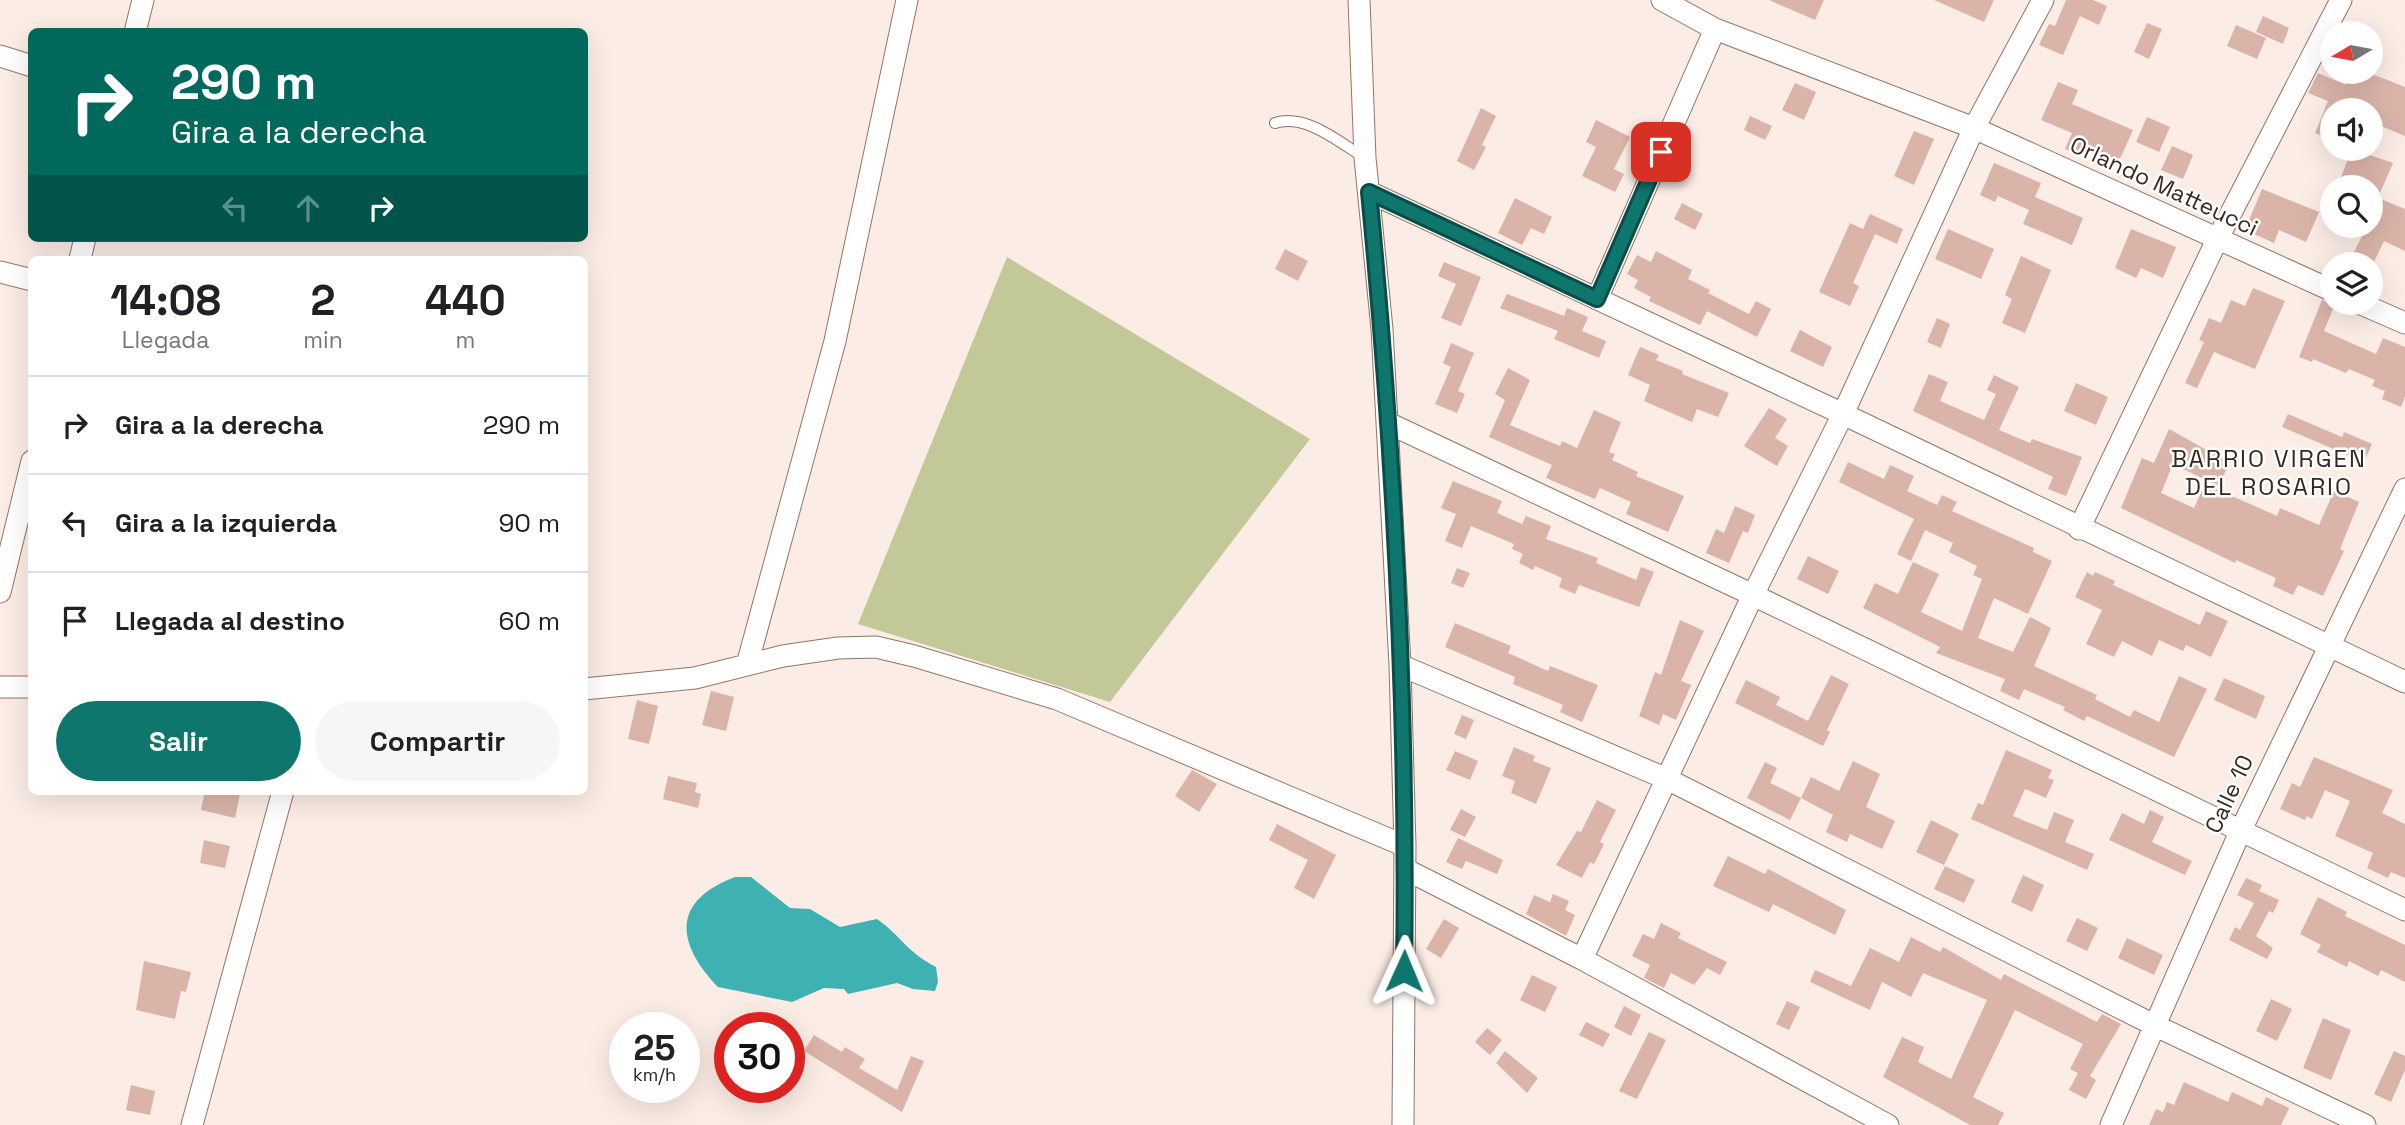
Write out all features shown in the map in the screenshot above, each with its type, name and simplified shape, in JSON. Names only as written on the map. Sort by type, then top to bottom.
[{"type":"street","points":[[136,28],[142,0]]},
{"type":"street","points":[[747,665],[835,341],[907,0]]},
{"type":"street","points":[[1359,0],[1365,158],[1388,423],[1400,665],[1405,846],[1403,1125]]},
{"type":"street","name":"Orlando Matteucci","points":[[1662,0],[1715,29],[1975,128],[2320,285]]},
{"type":"street","points":[[1582,958],[1753,595],[1843,414],[1975,128],[2043,0]]},
{"type":"street","points":[[2079,529],[2217,240],[2341,0]]},
{"type":"street","points":[[1597,299],[1715,29]]},
{"type":"street","points":[[0,56],[28,65]]},
{"type":"street","points":[[1369,192],[2405,682]]},
{"type":"street","points":[[0,272],[28,280]]},
{"type":"street","points":[[2383,313],[2405,323]]},
{"type":"street","points":[[1388,423],[1753,595],[2405,910]]},
{"type":"street","points":[[0,592],[28,477]]},
{"type":"street","name":"Calle 10","points":[[2111,1125],[2240,832],[2405,489]]},
{"type":"street","points":[[588,689],[695,678],[838,648],[876,647],[915,656],[1057,699],[1405,846]]},
{"type":"street","points":[[1400,665],[1667,779],[2154,1026],[2365,1125]]},
{"type":"street","points":[[0,687],[28,687]]},
{"type":"street","points":[[192,1125],[282,795]]},
{"type":"street","points":[[1405,869],[1582,958],[1888,1125]]},
{"type":"lane","points":[[1275,123],[1286,120],[1305,123],[1365,158]]},
{"type":"green space","points":[[1007,257],[1310,439],[1110,702],[858,624]]},
{"type":"water","points":[[735,877],[751,877],[790,908],[810,909],[840,927],[877,919],[918,956],[936,967],[938,982],[935,991],[913,989],[897,983],[848,994],[844,989],[824,988],[792,1002],[718,987],[694,954],[688,939],[687,924],[691,910],[700,898],[714,887]]},
{"type":"building","points":[[1769,0],[1824,0],[1815,20]]},
{"type":"building","points":[[1934,0],[1994,0],[1984,22]]},
{"type":"building","points":[[2066,0],[2093,0],[2107,6],[2099,25],[2080,16],[2063,55],[2039,45],[2049,24],[2055,26]]},
{"type":"building","points":[[2263,16],[2289,28],[2283,44],[2256,32]]},
{"type":"building","points":[[2147,23],[2162,29],[2149,59],[2134,52]]},
{"type":"building","points":[[2236,25],[2266,38],[2257,59],[2227,46]]},
{"type":"building","points":[[2318,73],[2320,84],[2384,84],[2384,79],[2405,87],[2405,136],[2383,127],[2383,98],[2320,98],[2308,93]]},
{"type":"building","points":[[2058,82],[2078,90],[2072,104],[2133,130],[2119,161],[2088,147],[2084,157],[2065,149],[2072,133],[2041,120]]},
{"type":"building","points":[[1795,83],[1816,92],[1804,120],[1782,110]]},
{"type":"building","points":[[1481,108],[1496,116],[1482,145],[1486,147],[1474,170],[1457,161]]},
{"type":"building","points":[[1750,116],[1772,126],[1765,140],[1744,130]]},
{"type":"building","points":[[2147,117],[2170,127],[2159,152],[2136,142]]},
{"type":"building","points":[[1596,120],[1630,137],[1614,169],[1624,174],[1615,192],[1582,176],[1596,147],[1586,142]]},
{"type":"building","points":[[2320,121],[2320,135],[2315,133]]},
{"type":"building","points":[[1914,131],[1934,139],[1914,185],[1894,176]]},
{"type":"building","points":[[2172,146],[2193,155],[2183,179],[2161,170]]},
{"type":"building","points":[[2383,160],[2393,163],[2383,186],[2383,175],[2342,175],[2347,161]]},
{"type":"building","points":[[1994,163],[2041,183],[2035,197],[2083,218],[2072,245],[2023,224],[2029,210],[1998,196],[1995,202],[1980,195]]},
{"type":"building","points":[[2262,189],[2319,212],[2306,242],[2279,230],[2274,243],[2245,230]]},
{"type":"building","points":[[1515,198],[1552,217],[1544,234],[1531,228],[1522,245],[1498,233]]},
{"type":"building","points":[[2383,200],[2405,209],[2405,251],[2384,241],[2379,252],[2354,252],[2361,238],[2383,238]]},
{"type":"building","points":[[1682,203],[1703,214],[1695,230],[1674,219]]},
{"type":"building","points":[[1870,214],[1903,229],[1897,244],[1875,234],[1853,283],[1859,286],[1850,306],[1819,292],[1850,223],[1863,229]]},
{"type":"building","points":[[1948,229],[1994,249],[1981,279],[1935,259]]},
{"type":"building","points":[[2131,229],[2176,247],[2163,278],[2141,268],[2136,278],[2115,268]]},
{"type":"building","points":[[1285,249],[1308,261],[1298,281],[1275,269]]},
{"type":"building","points":[[1656,251],[1692,270],[1688,279],[1710,290],[1708,293],[1749,314],[1756,301],[1771,309],[1757,337],[1707,311],[1700,325],[1649,301],[1651,297],[1634,288],[1638,280],[1627,274],[1637,255],[1651,262]]},
{"type":"building","points":[[2021,256],[2051,270],[2025,333],[2002,323],[2012,299],[2005,295]]},
{"type":"building","points":[[1444,262],[1481,277],[1461,326],[1441,318],[1456,284],[1438,276]]},
{"type":"building","points":[[2253,288],[2285,301],[2255,369],[2214,352],[2197,388],[2185,383],[2204,342],[2199,340],[2209,318],[2221,323],[2231,300],[2245,306]]},
{"type":"building","points":[[1507,294],[1564,316],[1567,308],[1588,317],[1582,331],[1606,341],[1599,358],[1554,339],[1558,331],[1500,308]]},
{"type":"building","points":[[2320,305],[2320,315],[2331,315],[2324,331],[2376,354],[2383,338],[2405,347],[2405,397],[2401,407],[2382,399],[2385,391],[2372,386],[2375,380],[2349,369],[2346,373],[2313,359],[2312,362],[2299,357]]},
{"type":"building","points":[[1937,318],[1950,324],[1941,348],[1927,342]]},
{"type":"building","points":[[1800,330],[1832,347],[1823,367],[1790,351]]},
{"type":"building","points":[[1451,343],[1474,353],[1458,391],[1465,394],[1457,413],[1435,404],[1451,367],[1443,363]]},
{"type":"building","points":[[1640,347],[1659,355],[1656,360],[1683,371],[1682,374],[1729,393],[1718,417],[1697,409],[1692,422],[1644,401],[1650,385],[1628,375]]},
{"type":"building","points":[[1508,368],[1530,380],[1510,425],[1560,446],[1562,441],[1577,448],[1594,410],[1621,422],[1609,452],[1615,454],[1612,460],[1638,472],[1636,476],[1684,496],[1668,532],[1626,514],[1631,502],[1600,488],[1595,499],[1546,478],[1552,465],[1489,437],[1505,400],[1495,394]]},
{"type":"building","points":[[1929,374],[1948,382],[1940,401],[1984,420],[1996,394],[1987,390],[1994,375],[2019,387],[1999,430],[2030,443],[2032,439],[2082,457],[2066,496],[2048,489],[2053,477],[1913,411]]},
{"type":"building","points":[[2076,383],[2108,397],[2096,425],[2064,411]]},
{"type":"building","points":[[1769,408],[1787,419],[1775,438],[1788,446],[1777,466],[1744,446]]},
{"type":"building","points":[[2288,414],[2342,437],[2344,432],[2372,444],[2364,462],[2282,427]]},
{"type":"building","points":[[2169,429],[2230,463],[2218,486],[2173,464],[2161,493],[2194,508],[2205,484],[2277,516],[2280,508],[2319,525],[2334,491],[2359,502],[2340,549],[2344,551],[2323,596],[2298,585],[2293,595],[2273,586],[2276,578],[2236,560],[2235,563],[2121,508],[2142,458],[2154,463]]},
{"type":"building","points":[[1848,462],[1884,479],[1890,465],[1914,476],[1907,491],[1937,505],[1942,495],[1957,502],[1952,511],[2034,548],[2033,552],[2052,561],[2028,614],[1994,598],[1978,638],[2013,652],[2030,617],[2051,628],[2034,666],[2097,695],[2095,699],[2130,717],[2134,710],[2159,722],[2179,676],[2207,689],[2174,757],[2087,716],[2084,721],[2063,710],[2065,707],[2024,689],[2019,700],[2000,691],[2005,679],[1936,653],[1940,647],[1863,608],[1875,583],[1898,594],[1913,562],[1939,574],[1921,612],[1962,631],[1982,579],[1973,575],[1977,566],[1949,552],[1953,543],[1925,530],[1911,561],[1897,554],[1914,519],[1839,482]]},
{"type":"building","points":[[1453,481],[1502,501],[1497,513],[1522,524],[1526,516],[1551,526],[1546,539],[1598,558],[1596,563],[1636,580],[1641,567],[1654,572],[1639,607],[1579,585],[1575,594],[1559,587],[1562,578],[1535,566],[1533,570],[1519,563],[1523,554],[1512,549],[1514,544],[1471,526],[1462,548],[1445,541],[1456,514],[1441,508]]},
{"type":"building","points":[[1735,506],[1755,515],[1748,533],[1743,531],[1729,563],[1706,553],[1716,529],[1724,533]]},
{"type":"building","points":[[1808,556],[1839,571],[1828,594],[1797,579]]},
{"type":"building","points":[[1457,568],[1470,573],[1463,588],[1451,583]]},
{"type":"building","points":[[2087,572],[2093,576],[2095,572],[2115,581],[2113,585],[2200,625],[2206,611],[2228,621],[2211,657],[2186,645],[2183,651],[2159,640],[2152,656],[2122,641],[2114,657],[2086,644],[2102,610],[2075,597]]},
{"type":"building","points":[[1680,620],[1704,631],[1681,681],[1691,685],[1676,720],[1663,714],[1659,725],[1639,716],[1655,672],[1661,675]]},
{"type":"building","points":[[1455,623],[1511,646],[1508,653],[1548,671],[1550,666],[1598,685],[1582,722],[1560,712],[1563,705],[1513,684],[1515,677],[1445,647]]},
{"type":"building","points":[[1831,675],[1849,684],[1827,730],[1830,732],[1823,746],[1735,703],[1746,680],[1780,697],[1776,705],[1808,721]]},
{"type":"building","points":[[2224,678],[2265,696],[2256,719],[2214,700]]},
{"type":"building","points":[[711,691],[734,697],[726,731],[702,725]]},
{"type":"building","points":[[637,700],[658,706],[649,744],[628,739]]},
{"type":"building","points":[[1462,715],[1474,720],[1466,739],[1454,734]]},
{"type":"building","points":[[1514,747],[1535,756],[1533,761],[1551,768],[1536,804],[1511,793],[1515,781],[1502,776]]},
{"type":"building","points":[[2006,750],[2052,770],[2048,778],[2054,780],[2046,798],[2025,789],[2013,816],[2047,830],[2054,812],[2074,820],[2065,842],[2094,854],[2087,870],[1971,819],[1978,803],[1983,805]]},
{"type":"building","points":[[1455,751],[1478,761],[1470,780],[1446,770]]},
{"type":"building","points":[[2314,757],[2393,790],[2382,813],[2405,824],[2405,878],[2391,872],[2388,878],[2367,868],[2373,853],[2335,836],[2350,801],[2325,790],[2312,819],[2307,816],[2305,820],[2280,809],[2292,783],[2300,787]]},
{"type":"building","points":[[1853,761],[1880,774],[1866,807],[1895,821],[1882,849],[1850,834],[1847,842],[1826,832],[1833,815],[1801,798],[1811,777],[1839,791]]},
{"type":"building","points":[[1765,762],[1777,768],[1770,783],[1801,798],[1790,820],[1747,798]]},
{"type":"building","points":[[1192,770],[1217,784],[1199,812],[1175,796]]},
{"type":"building","points":[[668,776],[697,783],[695,792],[701,794],[698,808],[663,799]]},
{"type":"building","points":[[204,795],[240,795],[235,818],[201,810]]},
{"type":"building","points":[[1597,800],[1616,810],[1600,842],[1604,844],[1594,864],[1590,862],[1582,878],[1556,865],[1577,831],[1581,832]]},
{"type":"building","points":[[1461,809],[1476,817],[1465,837],[1450,830]]},
{"type":"building","points":[[2150,810],[2164,817],[2152,842],[2192,861],[2185,875],[2109,840],[2122,813],[2144,824]]},
{"type":"building","points":[[1931,820],[1959,834],[1944,865],[1916,852]]},
{"type":"building","points":[[1277,824],[1336,855],[1314,899],[1294,888],[1308,860],[1269,840]]},
{"type":"building","points":[[1458,838],[1503,860],[1497,874],[1466,861],[1462,869],[1446,862]]},
{"type":"building","points":[[204,840],[230,846],[225,868],[200,863]]},
{"type":"building","points":[[1728,856],[1765,874],[1768,869],[1846,910],[1835,935],[1773,904],[1769,912],[1713,886]]},
{"type":"building","points":[[1945,866],[1975,880],[1964,903],[1934,889]]},
{"type":"building","points":[[2023,875],[2044,885],[2032,912],[2011,902]]},
{"type":"building","points":[[2246,878],[2262,885],[2259,891],[2279,900],[2273,913],[2269,911],[2256,936],[2273,948],[2267,959],[2229,940],[2235,927],[2240,930],[2254,903],[2237,895]]},
{"type":"building","points":[[1553,894],[1569,901],[1565,910],[1575,915],[1566,936],[1526,914],[1534,895],[1550,902]]},
{"type":"building","points":[[2318,897],[2347,912],[2345,916],[2405,945],[2405,982],[2381,970],[2378,976],[2349,961],[2347,967],[2317,952],[2321,945],[2300,934]]},
{"type":"building","points":[[2077,918],[2098,928],[2087,951],[2066,941]]},
{"type":"building","points":[[1444,919],[1459,928],[1441,958],[1426,949]]},
{"type":"building","points":[[1661,923],[1681,933],[1678,938],[1727,962],[1720,975],[1707,968],[1694,985],[1671,973],[1664,988],[1644,978],[1650,965],[1632,956],[1643,934],[1654,939]]},
{"type":"building","points":[[1911,937],[1940,952],[1943,947],[2001,980],[2004,974],[2097,1022],[2102,1014],[2121,1024],[2090,1076],[2096,1080],[2086,1099],[2069,1090],[2078,1073],[2070,1069],[2083,1044],[2015,1010],[1973,1097],[2004,1113],[1998,1125],[1970,1125],[1883,1077],[1902,1037],[1924,1047],[1918,1062],[1951,1079],[1987,1000],[1923,973],[1911,997],[1882,982],[1870,1010],[1810,982],[1815,970],[1851,986],[1870,948],[1899,962]]},
{"type":"building","points":[[2127,938],[2163,955],[2154,975],[2118,958]]},
{"type":"building","points":[[144,961],[191,972],[186,992],[181,991],[175,1019],[136,1010]]},
{"type":"building","points":[[1532,975],[1557,987],[1545,1012],[1520,1000]]},
{"type":"building","points":[[2271,999],[2292,1009],[2277,1041],[2256,1031]]},
{"type":"building","points":[[1787,1001],[1800,1007],[1789,1030],[1776,1024]]},
{"type":"building","points":[[1624,1006],[1641,1015],[1631,1036],[1614,1027]]},
{"type":"building","points":[[2323,1018],[2351,1030],[2331,1080],[2303,1068]]},
{"type":"building","points":[[1586,1022],[1610,1034],[1603,1047],[1579,1035]]},
{"type":"building","points":[[1487,1028],[1502,1040],[1490,1055],[1475,1042]]},
{"type":"building","points":[[1649,1032],[1666,1040],[1637,1099],[1619,1091]]},
{"type":"building","points":[[814,1035],[842,1052],[845,1047],[865,1059],[859,1068],[897,1090],[911,1056],[924,1061],[902,1112],[805,1049]]},
{"type":"building","points":[[1505,1051],[1538,1078],[1527,1093],[1496,1063]]},
{"type":"building","points":[[2394,1051],[2405,1056],[2405,1070],[2391,1102],[2374,1094]]},
{"type":"building","points":[[2184,1082],[2228,1102],[2232,1092],[2262,1106],[2266,1097],[2289,1108],[2281,1125],[2149,1125],[2156,1109],[2163,1112],[2167,1102],[2174,1105]]},
{"type":"building","points":[[131,1085],[155,1091],[150,1115],[126,1110]]},
{"type":"district","name":"BARRIO VIRGEN DEL ROSARIO","points":[[2269,472]]},
{"type":"route","points":[[1404,971],[1405,846],[1400,665],[1382,329],[1369,192],[1597,299],[1661,152]]}]
